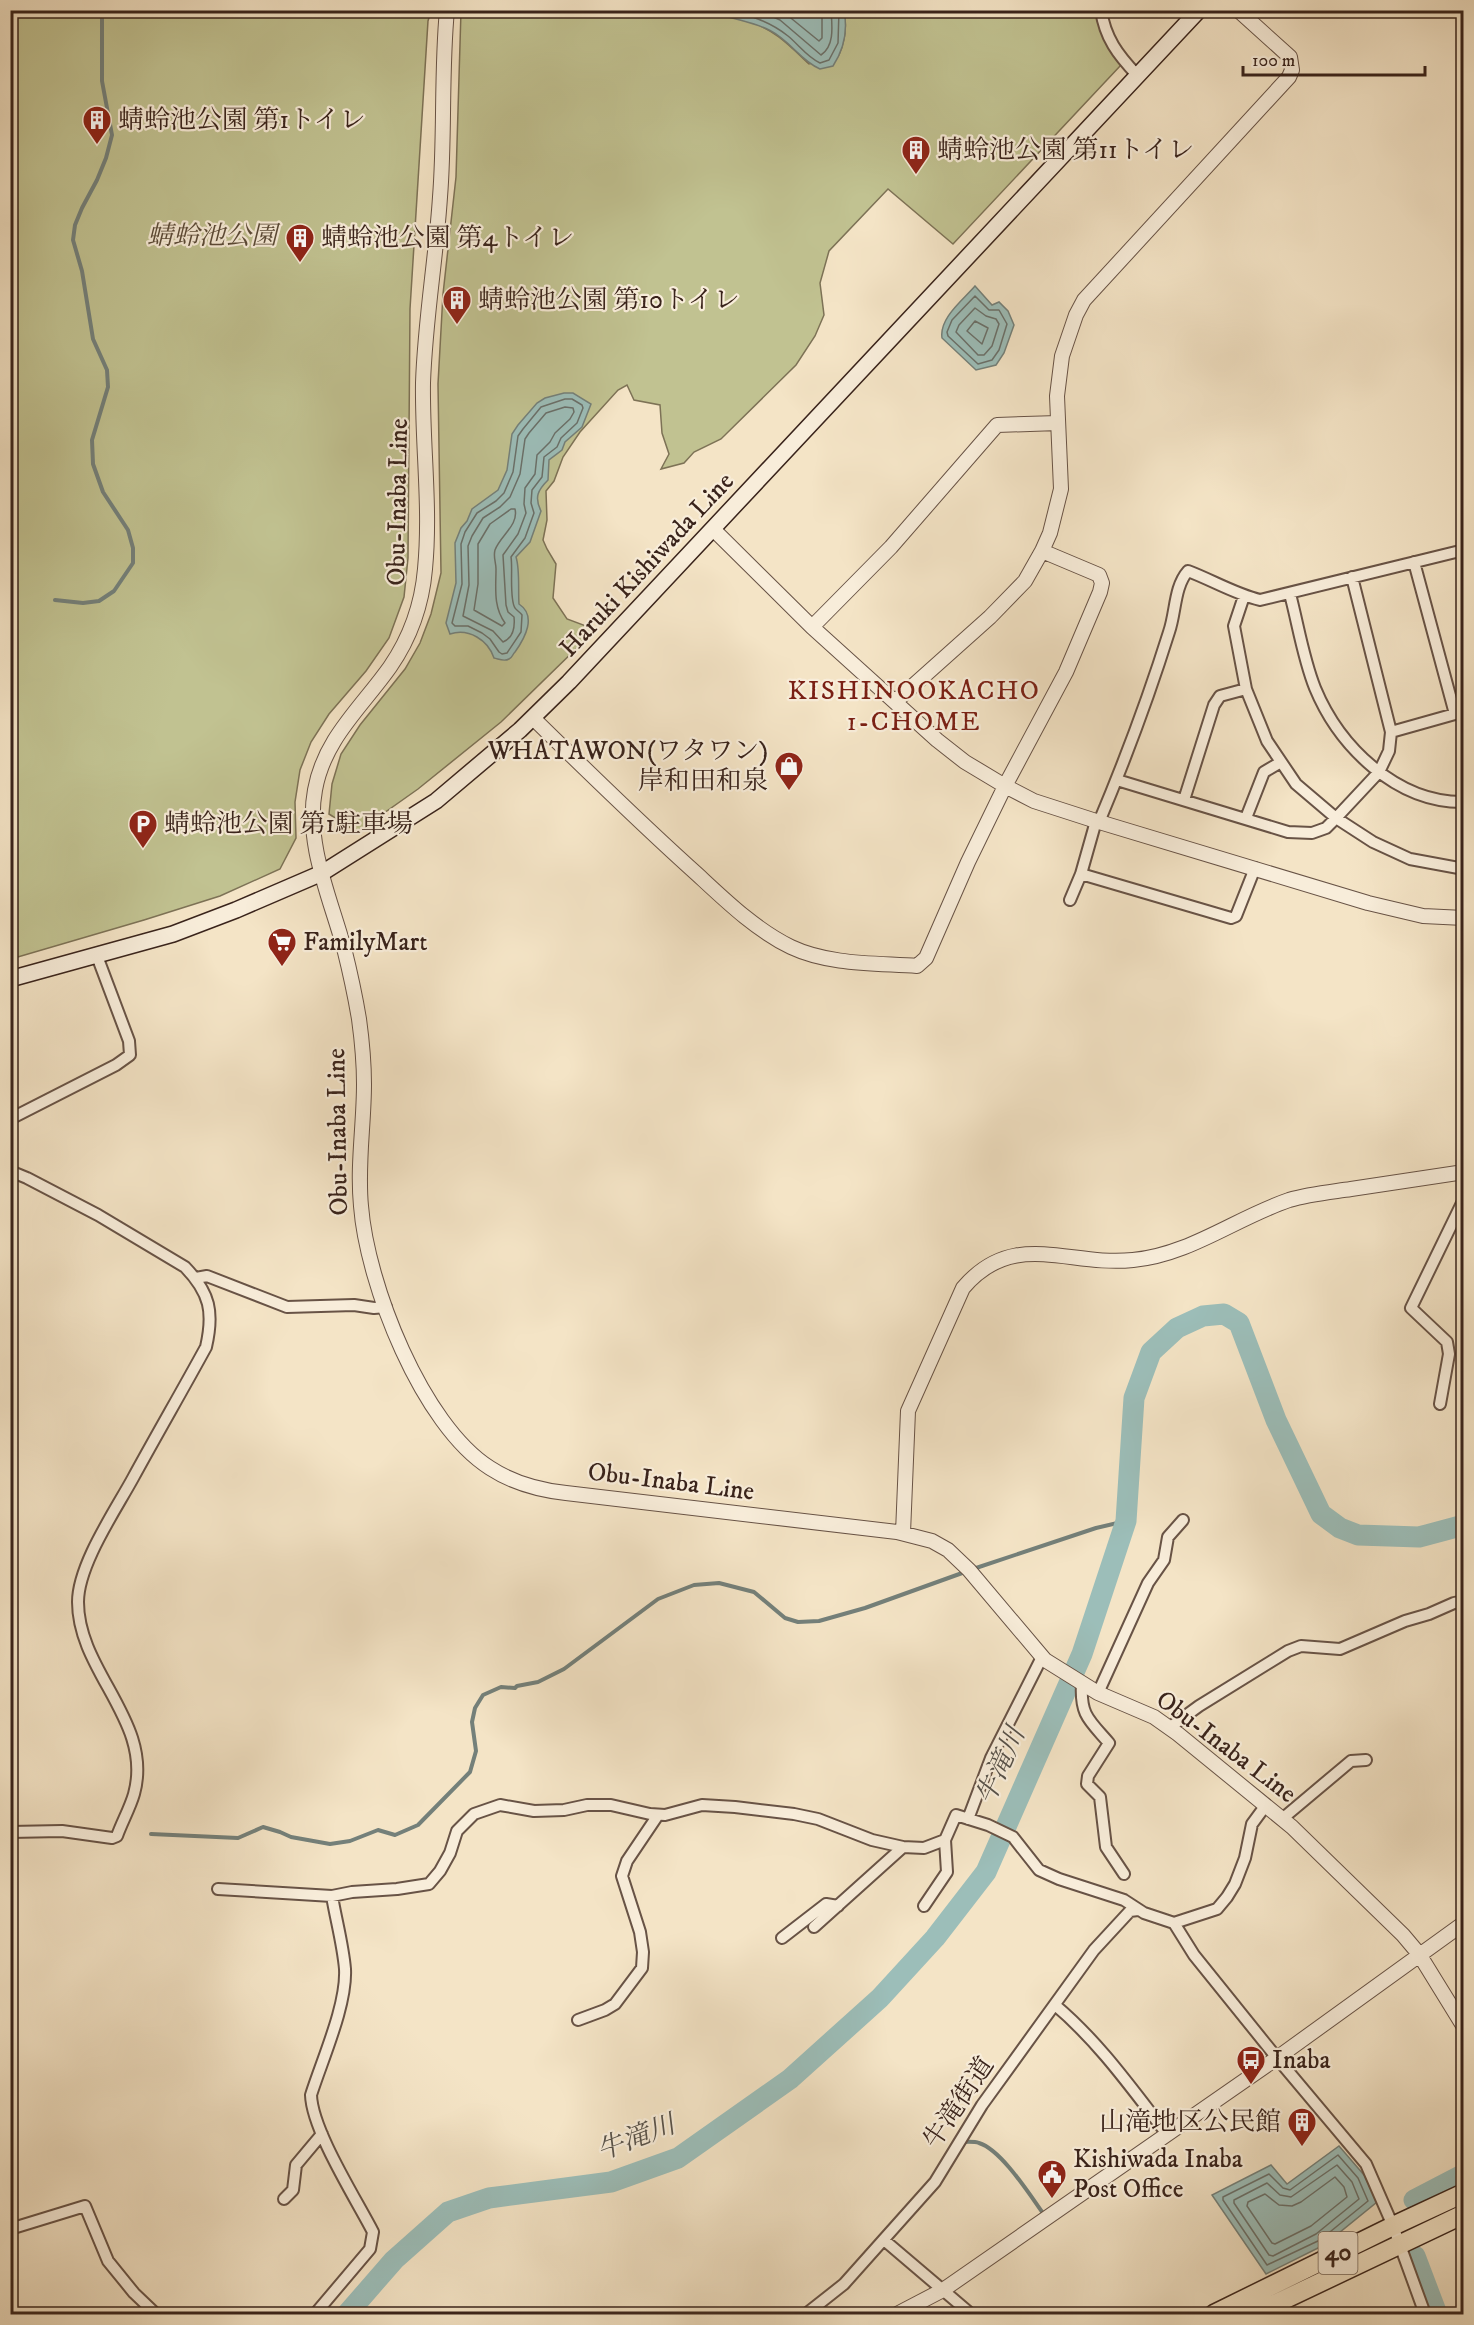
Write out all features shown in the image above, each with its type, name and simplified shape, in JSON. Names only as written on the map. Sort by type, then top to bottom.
[{"type":"main road","name":"Haruki Kishiwada Line","points":[[10,979],[172,934],[236,910],[322,873],[436,801],[533,718],[714,530],[1199,10]]},
{"type":"main road","name":"40","points":[[1214,2314],[1464,2193]]},
{"type":"main road","name":"40","points":[[1254,2314],[1464,2214]]},
{"type":"street","name":"Obu-Inaba Line","points":[[447,10],[440,198],[425,350],[423,414],[426,546],[422,592],[419,606],[403,646],[391,666],[339,730],[319,772],[314,796],[313,818],[314,838],[350,972],[359,1023],[364,1084],[359,1182],[361,1211],[370,1255],[386,1307],[415,1378],[454,1437],[476,1458],[507,1478],[526,1486],[556,1492],[903,1533],[932,1541],[948,1550],[969,1570],[1043,1658],[1098,1693],[1154,1717],[1282,1819],[1403,1935],[1419,1954],[1464,2028]]},
{"type":"street","points":[[1101,10],[1108,39],[1119,56],[1137,75]]},
{"type":"street","points":[[896,701],[990,617],[1025,581],[1042,551],[1050,533],[1061,489],[1057,396],[1062,356],[1076,315],[1084,300],[1274,94],[1292,70],[1290,57],[1238,10]]},
{"type":"street","points":[[812,627],[891,547],[997,425],[1058,423]]},
{"type":"street","points":[[714,530],[812,627],[965,762],[1005,786],[1034,801],[1097,822],[1404,912],[1423,916],[1464,918]]},
{"type":"street","points":[[1070,900],[1081,874],[1097,822],[1117,780],[1171,629],[1182,579],[1188,571],[1244,596],[1260,600],[1464,550]]},
{"type":"street","points":[[533,718],[656,837],[749,920],[792,948],[837,960],[917,966],[926,958],[968,862],[1005,786],[1066,672],[1102,583],[1099,575],[1042,551]]},
{"type":"street","points":[[1391,732],[1455,714],[1414,562]]},
{"type":"street","points":[[1117,780],[1288,832],[1312,833],[1326,828],[1379,772],[1389,751],[1391,732],[1352,577]]},
{"type":"street","points":[[1290,594],[1314,686],[1332,722],[1345,740],[1379,772],[1400,785],[1424,795],[1464,802]]},
{"type":"street","points":[[1244,596],[1234,626],[1246,689],[1267,741],[1296,784],[1336,818],[1373,842],[1410,859],[1464,869]]},
{"type":"street","points":[[1184,800],[1214,705],[1220,696],[1246,689]]},
{"type":"street","points":[[1246,818],[1264,772],[1281,762]]},
{"type":"street","points":[[1081,874],[1231,918],[1236,916],[1255,868]]},
{"type":"street","points":[[10,1119],[116,1065],[130,1055],[129,1041],[97,956]]},
{"type":"street","points":[[10,1171],[27,1178],[185,1267],[196,1278],[210,1308],[211,1322],[206,1347],[108,1522],[80,1584],[78,1602],[81,1630],[99,1673],[130,1729],[137,1758],[134,1794],[117,1836],[112,1838],[62,1831],[10,1832]]},
{"type":"street","points":[[903,1533],[908,1410],[963,1288],[976,1273],[1013,1254],[1100,1260],[1132,1260],[1157,1256],[1181,1248],[1290,1200],[1464,1172]]},
{"type":"street","points":[[1440,1404],[1449,1354],[1447,1342],[1411,1308],[1464,1199]]},
{"type":"street","points":[[196,1278],[207,1276],[286,1307],[354,1305],[386,1307]]},
{"type":"street","points":[[1098,1693],[1148,1583],[1164,1560],[1168,1537],[1182,1520]]},
{"type":"street","points":[[1169,1728],[1199,1706],[1287,1651],[1301,1646],[1340,1649],[1454,1602],[1464,1601]]},
{"type":"street","points":[[968,1819],[991,1758],[1043,1658]]},
{"type":"street","points":[[1082,1684],[1081,1702],[1086,1716],[1108,1743],[1088,1776],[1087,1784],[1100,1797],[1106,1847],[1124,1874]]},
{"type":"street","points":[[1282,1819],[1351,1761],[1366,1760]]},
{"type":"street","points":[[218,1889],[332,1896],[429,1884],[440,1871],[450,1853],[457,1831],[474,1814],[500,1805],[534,1811],[564,1810],[586,1805],[611,1805],[658,1815],[702,1805],[766,1810],[818,1819],[872,1840],[903,1847],[924,1848],[945,1840]]},
{"type":"street","points":[[1174,1923],[1217,1908],[1227,1897],[1235,1884],[1245,1858],[1252,1824],[1266,1805]]},
{"type":"street","points":[[578,2020],[615,2004],[642,1968],[643,1952],[640,1932],[622,1876],[627,1861],[658,1815]]},
{"type":"street","points":[[924,1906],[947,1872],[945,1840],[956,1815],[988,1825],[1013,1837],[1039,1870],[1059,1880],[1124,1900],[1138,1910],[1174,1923],[1194,1955],[1276,2058],[1366,2164],[1393,2226],[1425,2314]]},
{"type":"street","points":[[814,1927],[903,1847]]},
{"type":"street","points":[[315,2314],[370,2249],[373,2239],[373,2232],[322,2134],[312,2108],[311,2095],[344,1986],[345,1969],[332,1896]]},
{"type":"street","points":[[782,1938],[826,1904],[838,1906]]},
{"type":"street","name":"牛滝街道","points":[[806,2314],[844,2284],[935,2182],[982,2105],[1094,1950],[1130,1911],[1138,1910]]},
{"type":"street","points":[[897,2314],[943,2290],[1276,2058],[1464,1923]]},
{"type":"street","points":[[1055,2005],[1076,2023],[1114,2066],[1167,2134]]},
{"type":"street","points":[[284,2199],[293,2190],[296,2165],[322,2134]]},
{"type":"street","points":[[10,2229],[85,2206],[108,2261],[134,2293],[156,2314]]},
{"type":"street","points":[[884,2240],[971,2314]]},
{"type":"green space","name":"蜻蛉池公園","points":[[11,10],[431,11],[428,21],[410,309],[408,558],[404,597],[389,638],[366,671],[329,714],[311,742],[300,770],[295,802],[296,838],[280,869],[220,896],[11,959]]},
{"type":"green space","points":[[461,11],[712,11],[757,24],[781,39],[809,64],[839,55],[845,33],[844,11],[1096,11],[1104,40],[1121,65],[953,244],[888,189],[829,251],[820,283],[824,315],[815,336],[796,365],[721,439],[694,452],[684,463],[661,469],[669,454],[662,433],[660,405],[634,400],[627,385],[618,390],[580,432],[563,457],[554,481],[546,491],[547,520],[543,540],[556,564],[553,598],[567,619],[594,629],[501,722],[418,789],[357,832],[329,814],[332,784],[341,754],[360,725],[405,669],[420,643],[431,614],[441,573],[438,384],[443,294],[456,177]]},
{"type":"water","points":[[712,11],[844,11],[846,26],[844,40],[833,66],[820,69],[771,31]]},
{"type":"water","points":[[975,286],[992,305],[999,302],[1008,311],[1014,325],[1004,353],[996,365],[976,370],[942,338],[944,323],[948,316]]},
{"type":"water","points":[[573,393],[591,404],[582,427],[565,442],[562,450],[549,460],[548,480],[542,487],[538,498],[541,511],[530,542],[516,557],[519,604],[527,615],[528,627],[512,657],[502,660],[494,658],[487,646],[471,634],[450,634],[446,623],[456,583],[455,543],[472,509],[498,490],[507,470],[512,434],[518,425],[537,403],[545,398]]},
{"type":"water","points":[[1339,2146],[1364,2175],[1377,2202],[1324,2245],[1266,2274],[1212,2195],[1271,2165],[1287,2184]]},
{"type":"waterway","points":[[55,600],[83,603],[99,601],[114,591],[133,563],[133,548],[128,530],[103,492],[93,464],[92,440],[108,387],[107,370],[93,339],[82,271],[73,240],[75,225],[97,180],[112,135],[102,81],[102,10]]},
{"type":"waterway","name":"牛滝川","points":[[347,2314],[394,2260],[448,2212],[489,2198],[611,2182],[678,2158],[790,2079],[880,1998],[935,1938],[986,1872],[1082,1654],[1126,1521],[1134,1398],[1151,1352],[1177,1328],[1203,1316],[1224,1314],[1239,1323],[1276,1420],[1321,1514],[1340,1528],[1358,1535],[1419,1537],[1464,1525]]},
{"type":"waterway","points":[[973,1569],[1096,1528],[1126,1521]]},
{"type":"waterway","points":[[151,1834],[238,1838],[263,1827],[291,1837],[330,1844],[350,1841],[378,1830],[395,1835],[418,1825],[470,1772],[476,1751],[472,1722],[475,1708],[483,1695],[501,1687],[515,1688],[538,1682],[564,1669],[658,1599],[694,1585],[719,1583],[754,1592],[785,1618],[798,1622],[819,1621],[865,1608],[965,1572]]},
{"type":"waterway","points":[[960,2142],[979,2143],[988,2147],[1006,2164],[1045,2216]]},
{"type":"waterway","points":[[1414,2200],[1464,2174]]},
{"type":"waterway","points":[[1415,2256],[1437,2314]]},
{"type":"place","name":"蜻蛉池公園 第1トイレ","points":[[97,146]]},
{"type":"place","name":"蜻蛉池公園 第11トイレ","points":[[916,176]]},
{"type":"place","name":"蜻蛉池公園 第4トイレ","points":[[300,264]]},
{"type":"place","name":"蜻蛉池公園 第10トイレ","points":[[457,326]]},
{"type":"place","name":"WHATAWON(ワタワン) 岸和田和泉","points":[[789,792]]},
{"type":"place","name":"蜻蛉池公園 第1駐車場","points":[[143,850]]},
{"type":"place","name":"FamilyMart","points":[[282,968]]},
{"type":"place","name":"Inaba","points":[[1251,2086]]},
{"type":"place","name":"山滝地区公民館","points":[[1302,2148]]},
{"type":"place","name":"Kishiwada Inaba Post Office","points":[[1052,2200]]},
{"type":"district","name":"KISHINOOKACHO 1-CHOME","points":[[914,706]]}]
